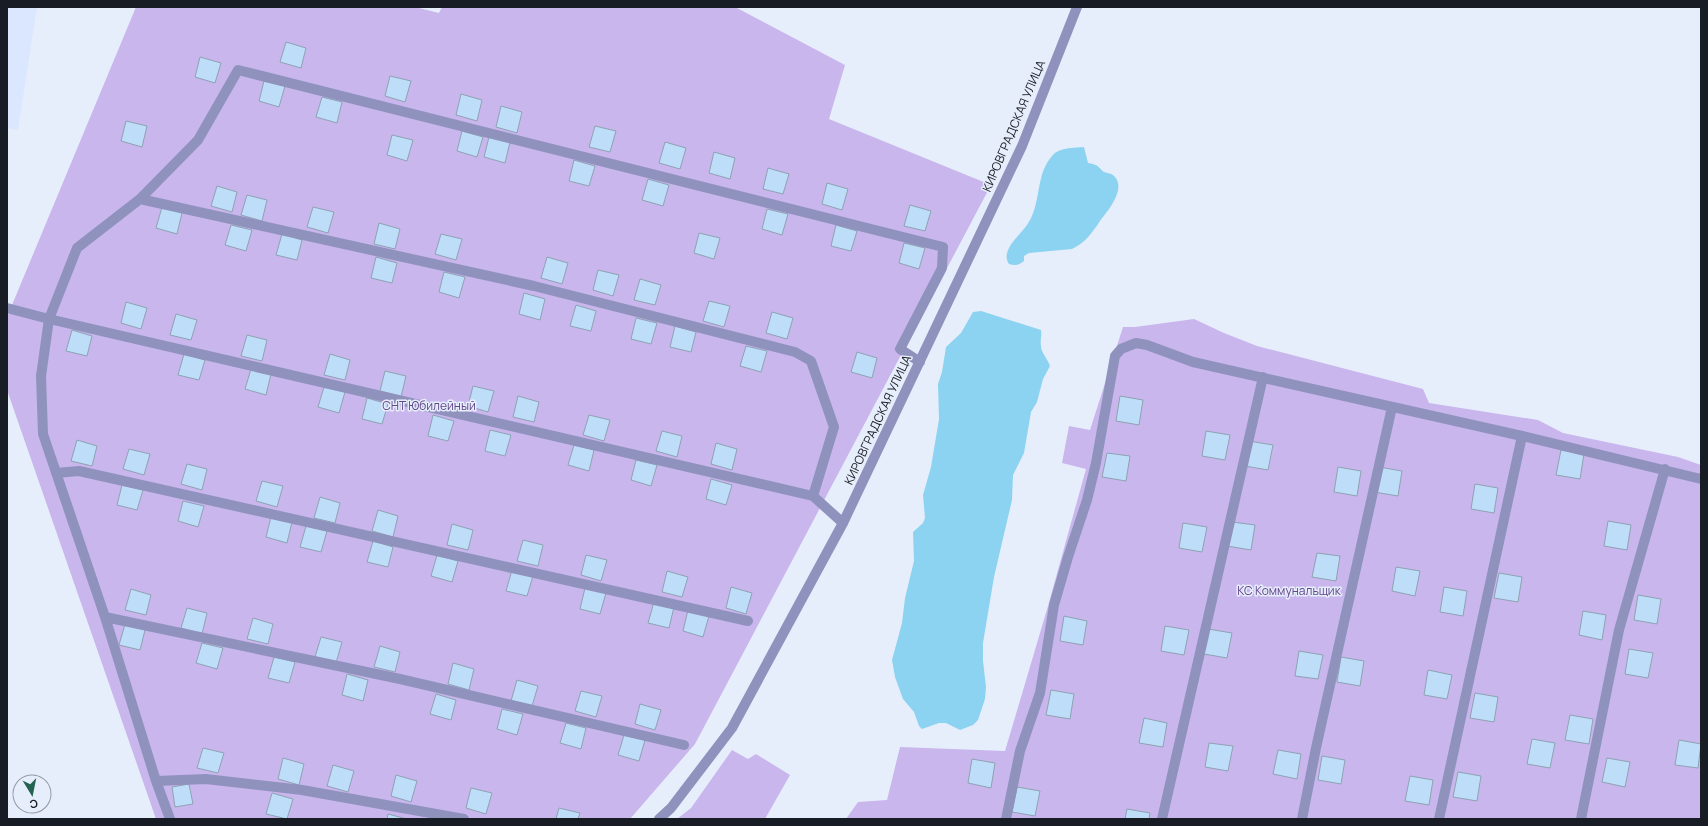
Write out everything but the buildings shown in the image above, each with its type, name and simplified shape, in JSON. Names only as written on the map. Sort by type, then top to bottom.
[{"type":"street","name":"КИРОВГРАДСКАЯ УЛИЦА","points":[[659,819],[671,808],[732,728],[843,523],[1022,146],[1077,7]]},
{"type":"street","points":[[170,819],[156,781],[104,617],[43,434],[41,376],[49,319],[77,248],[140,199],[198,140],[238,70],[943,247],[942,268],[900,349],[920,362]]},
{"type":"street","points":[[140,199],[534,286],[795,352],[812,361],[834,427],[813,496]]},
{"type":"street","points":[[7,308],[813,496],[843,523]]},
{"type":"street","points":[[1006,819],[1020,751],[1040,693],[1054,605],[1087,500],[1096,462],[1115,356],[1121,348],[1136,343],[1147,345],[1193,362],[1522,436],[1701,479]]},
{"type":"street","points":[[1162,819],[1263,377]]},
{"type":"street","points":[[1302,819],[1317,740],[1392,407]]},
{"type":"street","points":[[1439,819],[1522,436]]},
{"type":"street","points":[[1581,819],[1619,630],[1664,470]]},
{"type":"street","points":[[56,473],[79,471],[748,621]]},
{"type":"street","points":[[104,617],[400,679],[684,745]]},
{"type":"street","points":[[156,781],[206,779],[302,790],[464,819]]},
{"type":"shaded area","points":[[7,7],[37,7],[18,130],[7,128]]},
{"type":"green space","name":"СНТ Юбилейный","points":[[136,7],[415,7],[439,13],[442,7],[735,7],[845,65],[829,119],[991,185],[695,744],[630,819],[156,819],[7,390],[7,317]]},
{"type":"green space","name":"КС Коммунальщик","points":[[1194,319],[1257,346],[1423,389],[1429,403],[1538,420],[1563,433],[1678,457],[1701,465],[1701,819],[846,819],[858,802],[887,800],[900,747],[1005,751],[1048,606],[1086,469],[1062,463],[1069,426],[1090,430],[1123,327],[1135,327]]},
{"type":"green space","points":[[732,750],[748,759],[756,754],[790,775],[765,819],[677,819],[691,808]]},
{"type":"water","points":[[1084,147],[1088,163],[1096,165],[1104,172],[1113,175],[1117,180],[1118,192],[1112,205],[1091,234],[1077,247],[1072,249],[1029,253],[1024,256],[1024,261],[1015,265],[1009,264],[1007,253],[1009,247],[1030,220],[1036,204],[1043,171],[1047,163],[1055,153],[1059,151],[1067,148]]},
{"type":"water","points":[[981,311],[1041,330],[1041,349],[1050,366],[1043,379],[1037,402],[1031,412],[1024,453],[1013,475],[1012,500],[994,577],[983,643],[983,661],[986,687],[985,699],[978,720],[973,725],[960,730],[946,723],[939,723],[922,729],[919,726],[914,712],[903,699],[895,677],[892,660],[902,623],[905,598],[914,561],[913,532],[923,523],[925,518],[923,495],[931,467],[939,419],[938,384],[942,372],[946,347],[961,333],[973,312]]}]
